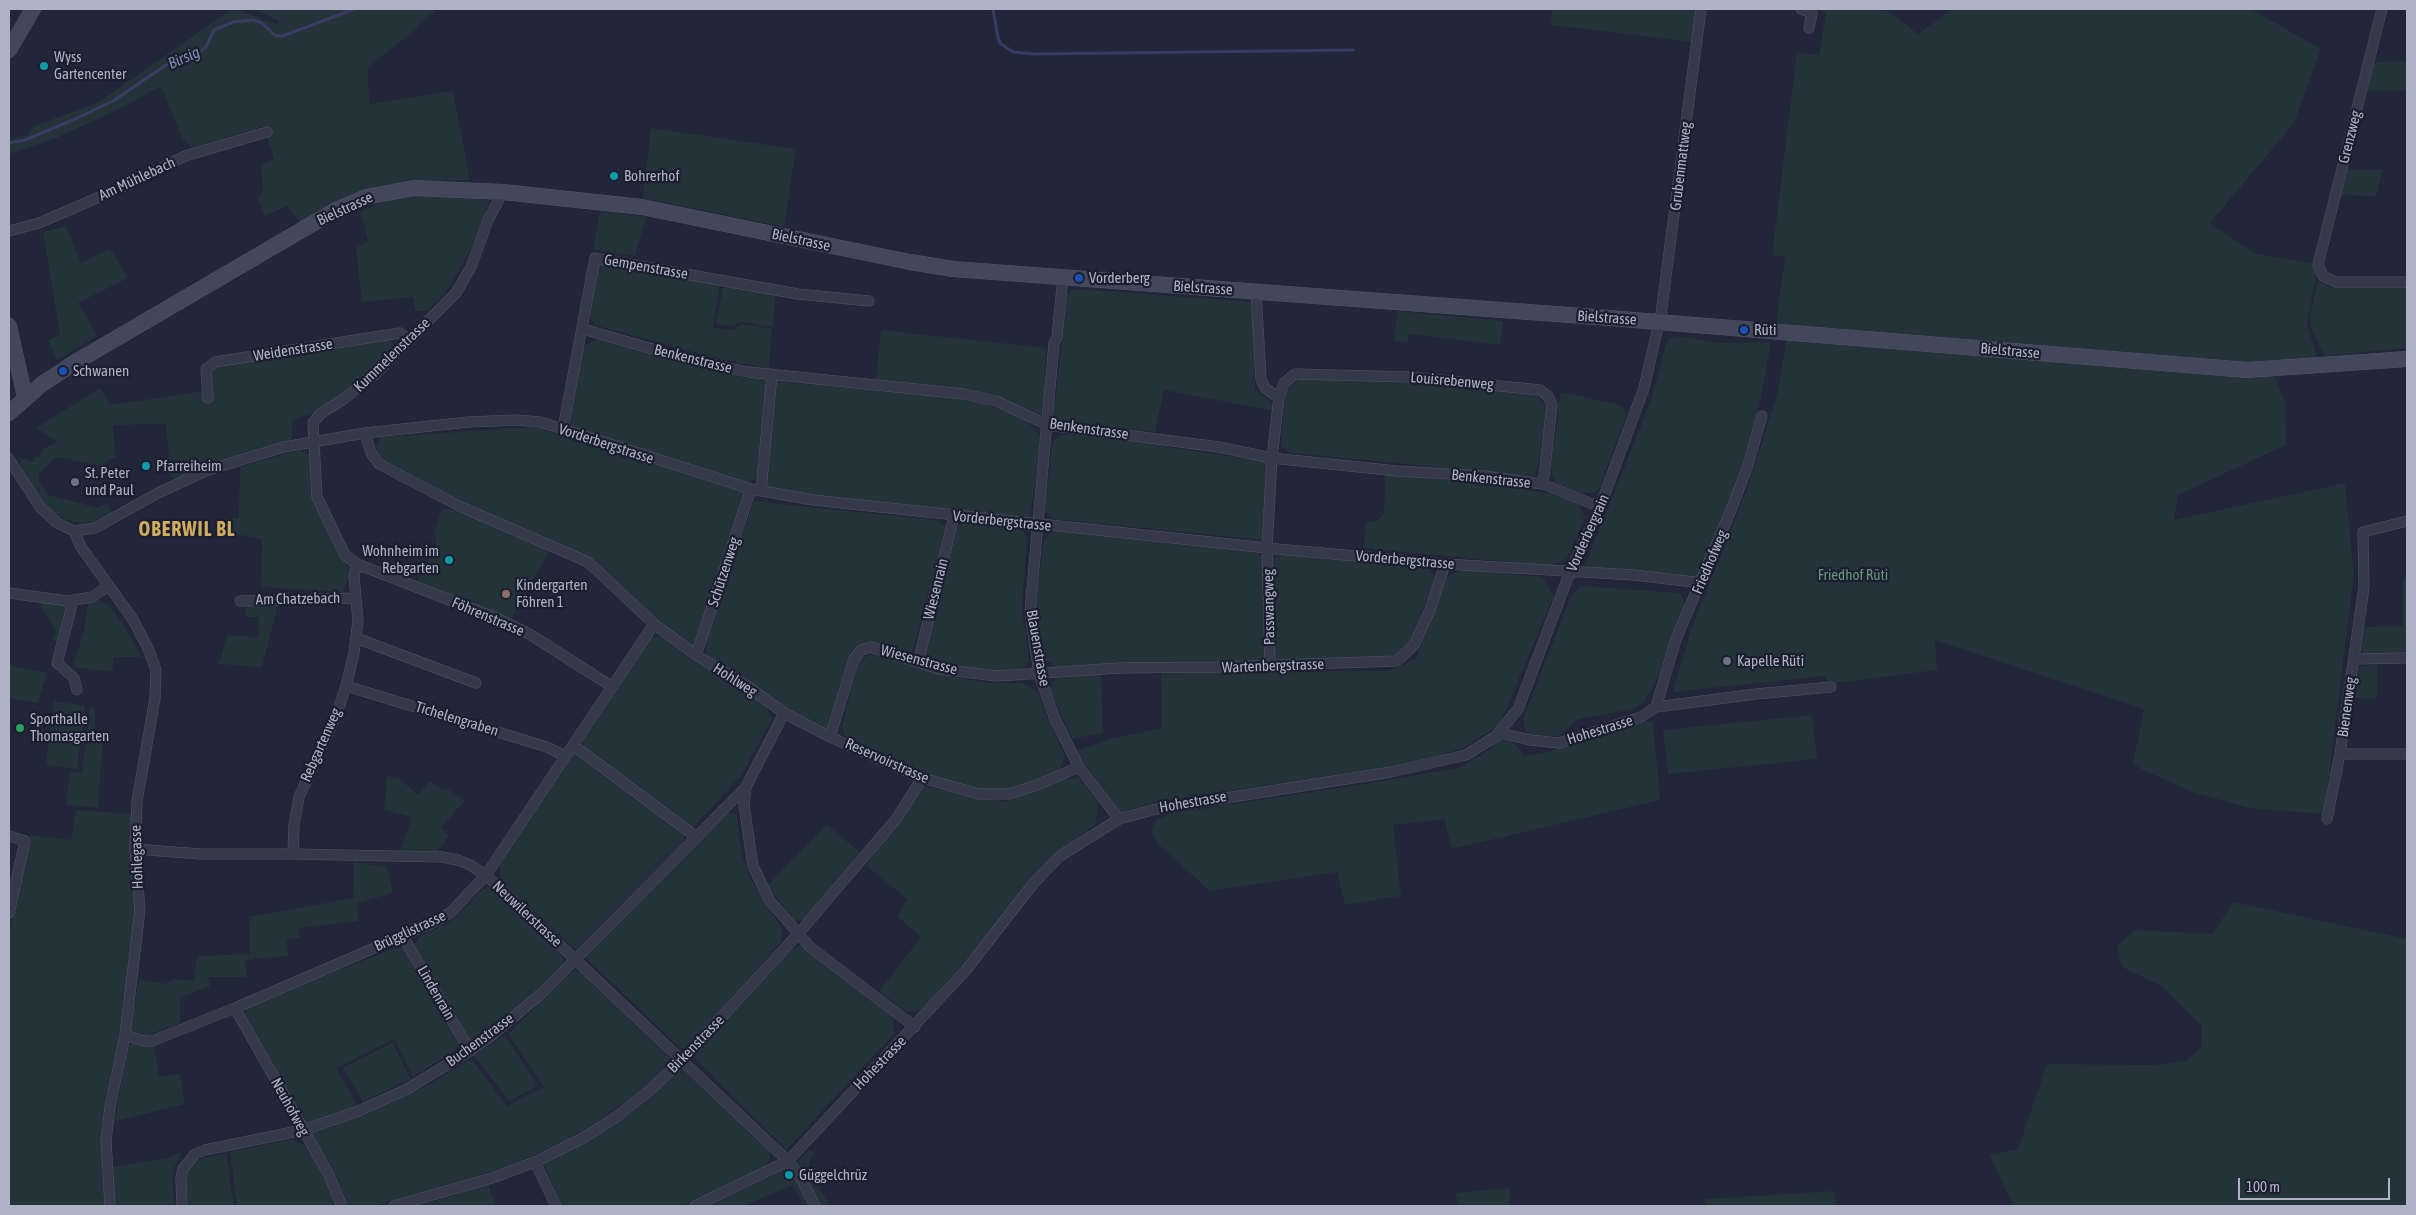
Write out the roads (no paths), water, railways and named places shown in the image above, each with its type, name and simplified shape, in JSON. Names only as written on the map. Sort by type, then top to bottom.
[{"type":"main road","points":[[9,50],[34,9]]},
{"type":"main road","name":"Bielstrasse","points":[[9,413],[26,397],[74,363],[354,201],[384,192],[414,188],[503,192],[642,207],[910,262],[954,268],[1660,322],[2247,370],[2320,367],[2407,359]]},
{"type":"main road","points":[[9,326],[26,397]]},
{"type":"street","name":"Grubenmattweg","points":[[1660,322],[1701,9]]},
{"type":"street","points":[[1801,9],[1812,13],[1809,28]]},
{"type":"street","name":"Grenzweg","points":[[2382,9],[2318,264],[2323,276],[2336,282],[2407,282]]},
{"type":"street","name":"Am Mühlebach","points":[[9,231],[44,221],[128,185],[185,156],[267,132]]},
{"type":"street","name":"Kummelenstrasse","points":[[314,442],[314,423],[320,414],[344,399],[372,376],[456,293],[471,266],[488,220],[503,192]]},
{"type":"street","name":"Gempenstrasse","points":[[563,429],[595,258],[798,294],[869,301]]},
{"type":"street","name":"Blauenstrasse","points":[[1063,277],[1057,338],[1054,343],[1048,425],[1036,525],[1030,612],[1039,674],[1055,719],[1079,767],[1120,820]]},
{"type":"street","points":[[1256,292],[1261,379],[1265,388],[1279,398]]},
{"type":"street","name":"Vorderbergrain","points":[[1497,735],[1518,709],[1570,572],[1600,507],[1644,388],[1660,322]]},
{"type":"street","name":"Benkenstrasse","points":[[583,329],[684,358],[748,372],[964,394],[996,402],[1048,425],[1220,447],[1272,458],[1484,476],[1543,484],[1600,507]]},
{"type":"street","name":"Weidenstrasse","points":[[208,398],[206,369],[215,362],[400,333],[409,339]]},
{"type":"street","name":"Schützenweg","points":[[696,655],[756,490],[772,374]]},
{"type":"street","name":"Louisrebenweg","points":[[1272,458],[1279,398],[1284,382],[1295,374],[1411,377],[1540,390],[1548,396],[1552,404],[1543,484]]},
{"type":"street","name":"Friedhofweg","points":[[1656,707],[1673,648],[1702,583],[1747,468],[1762,416]]},
{"type":"street","name":"Vorderbergstrasse","points":[[314,442],[365,433],[468,422],[516,420],[540,422],[756,490],[813,500],[1267,548],[1445,564],[1702,583]]},
{"type":"street","name":"Hohlweg","points":[[365,433],[371,453],[380,464],[459,506],[588,562],[654,624],[696,655],[750,688],[784,713]]},
{"type":"street","points":[[9,458],[40,508],[57,523],[74,531],[95,528],[158,493],[208,470],[284,447],[314,442],[317,497],[346,555],[357,564]]},
{"type":"street","name":"Passwangweg","points":[[1270,666],[1267,548],[1272,458]]},
{"type":"street","name":"Wiesenrain","points":[[918,662],[954,516]]},
{"type":"street","name":"Bienenweg","points":[[2327,819],[2340,754],[2364,587],[2363,532],[2407,521]]},
{"type":"street","name":"Hohlegasse","points":[[74,531],[81,548],[107,587],[132,618],[148,648],[156,670],[155,698],[137,801],[135,849],[140,910],[125,1035],[110,1106],[106,1140],[110,1206]]},
{"type":"street","name":"Rebgartenweg","points":[[293,854],[294,826],[299,798],[337,713],[346,686],[358,622],[354,576],[357,564]]},
{"type":"street","name":"Föhrenstrasse","points":[[357,564],[501,620],[531,635],[611,686]]},
{"type":"street","name":"Wartenbergstrasse","points":[[1039,674],[1120,668],[1270,666],[1397,661],[1414,645],[1430,610],[1445,564]]},
{"type":"street","points":[[9,593],[73,601],[92,597],[107,587]]},
{"type":"street","name":"Am Chatzebach","points":[[240,601],[356,598]]},
{"type":"street","points":[[73,601],[57,664],[74,678],[77,690]]},
{"type":"street","name":"Brügglistrasse","points":[[125,1035],[144,1041],[152,1041],[235,1008],[450,912],[486,875],[654,624]]},
{"type":"street","points":[[356,638],[476,683]]},
{"type":"street","name":"Wiesenstrasse","points":[[830,737],[854,659],[861,650],[871,648],[939,669],[997,676],[1039,674]]},
{"type":"street","points":[[2354,660],[2407,658]]},
{"type":"street","name":"Tichelengraben","points":[[346,686],[547,747],[566,756]]},
{"type":"street","name":"Hohestrasse","points":[[696,1206],[788,1161],[915,1027],[966,970],[1033,884],[1056,860],[1120,820],[1156,808],[1395,771],[1466,755],[1501,733],[1537,741],[1566,741],[1641,717],[1656,707],[1756,694],[1831,687]]},
{"type":"street","points":[[784,713],[746,787],[744,805],[753,866],[770,901],[810,947],[915,1027]]},
{"type":"street","name":"Reservoirstrasse","points":[[784,713],[830,737],[922,778],[979,794],[1009,794],[1037,785],[1079,767]]},
{"type":"street","points":[[573,745],[695,836]]},
{"type":"street","name":"Bienenweg","points":[[2340,754],[2407,754]]},
{"type":"street","name":"Birkenstrasse","points":[[394,1206],[492,1178],[535,1162],[583,1138],[616,1117],[649,1091],[682,1060],[798,934],[896,818],[922,778]]},
{"type":"street","name":"Buchenstrasse","points":[[182,1206],[181,1178],[183,1168],[195,1154],[205,1150],[303,1130],[356,1112],[407,1089],[470,1051],[528,1005],[746,787]]},
{"type":"street","points":[[9,836],[25,841],[9,913]]},
{"type":"street","name":"Neuwilerstrasse","points":[[135,849],[200,854],[442,857],[458,860],[486,875],[788,1161],[802,1180],[815,1206]]},
{"type":"street","name":"Lindenrain","points":[[402,935],[470,1051]]},
{"type":"street","name":"Neuhofweg","points":[[235,1008],[330,1175],[342,1206]]},
{"type":"street","points":[[535,1162],[556,1206]]},
{"type":"waterway","name":"Birsig","points":[[9,143],[25,140],[113,101],[166,65],[200,52],[206,47],[214,30],[233,22],[253,20],[262,23],[276,36],[283,36],[354,9]]},
{"type":"waterway","points":[[993,9],[998,38],[1001,44],[1013,52],[1034,54],[1353,50]]},
{"type":"place","name":"Wyss Gartencenter","points":[[44,66]]},
{"type":"place","name":"Bohrerhof","points":[[614,176]]},
{"type":"place","name":"Vorderberg","points":[[1079,278]]},
{"type":"place","name":"Rüti","points":[[1744,330]]},
{"type":"place","name":"Schwanen","points":[[63,371]]},
{"type":"place","name":"Pfarreiheim","points":[[146,466]]},
{"type":"place","name":"St. Peter und Paul","points":[[75,482]]},
{"type":"place","name":"Wohnheim im Rebgarten","points":[[449,560]]},
{"type":"place","name":"Kindergarten Föhren 1","points":[[506,594]]},
{"type":"place","name":"Kapelle Rüti","points":[[1727,661]]},
{"type":"place","name":"Sporthalle Thomasgarten","points":[[20,728]]},
{"type":"place","name":"Güggelchrüz","points":[[789,1175]]},
{"type":"district","name":"OBERWIL BL","points":[[187,530]]},
{"type":"park label","name":"Friedhof Rüti","points":[[1853,575]]}]
